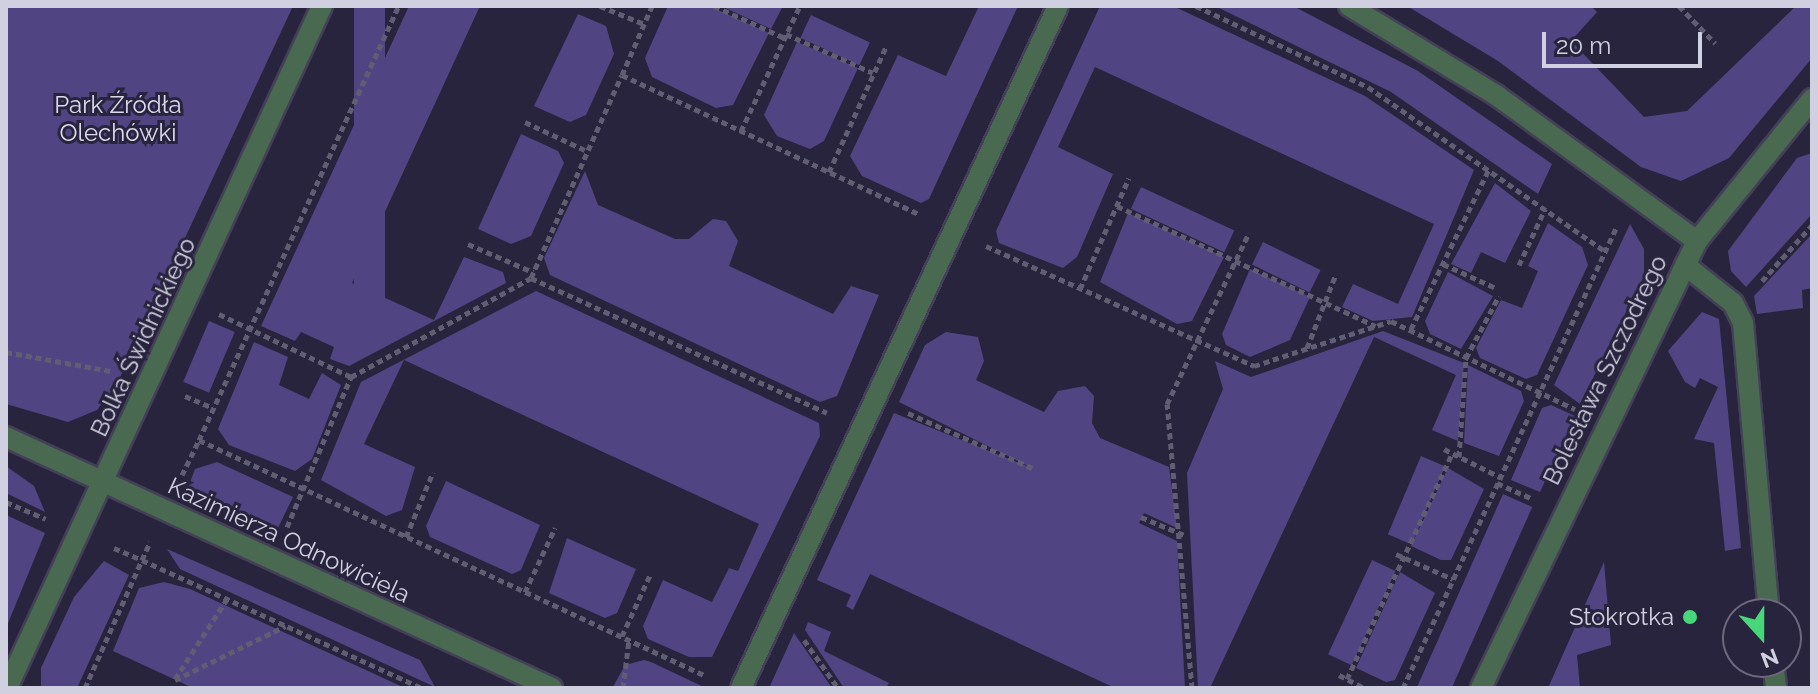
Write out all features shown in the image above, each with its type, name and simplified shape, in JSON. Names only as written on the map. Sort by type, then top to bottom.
[{"type":"street","name":"Bolka Świdnickiego","points":[[7,688],[190,300],[322,6]]},
{"type":"street","points":[[741,688],[1058,6]]},
{"type":"street","points":[[1349,6],[1496,95],[1697,241]]},
{"type":"street","name":"Bolesława Szczodrego","points":[[1481,688],[1697,241],[1812,99]]},
{"type":"street","points":[[1685,265],[1737,309],[1767,598]]},
{"type":"street","name":"Kazimierza Odnowiciela","points":[[6,437],[552,688]]},
{"type":"path","points":[[85,688],[399,6]]},
{"type":"path","points":[[600,6],[644,24]]},
{"type":"path","points":[[622,75],[652,6]]},
{"type":"path","points":[[714,6],[874,73]]},
{"type":"path","points":[[1196,6],[1368,87],[1605,251]]},
{"type":"path","points":[[1679,6],[1715,43]]},
{"type":"path","points":[[741,131],[799,8]]},
{"type":"path","points":[[829,172],[886,47]]},
{"type":"path","points":[[525,122],[585,150]]},
{"type":"path","points":[[1410,330],[1489,169]]},
{"type":"path","points":[[1080,289],[1129,178]]},
{"type":"path","points":[[1403,688],[1632,194]]},
{"type":"path","points":[[1117,206],[1376,326]]},
{"type":"path","points":[[1519,265],[1545,209]]},
{"type":"path","points":[[1737,309],[1812,225]]},
{"type":"path","points":[[1192,688],[1184,535],[1167,404],[1249,233]]},
{"type":"path","points":[[468,244],[533,272]]},
{"type":"path","points":[[1443,264],[1496,288]]},
{"type":"path","points":[[1306,349],[1336,274]]},
{"type":"path","points":[[270,560],[305,489],[351,377],[531,278],[835,417]]},
{"type":"path","points":[[1459,457],[1466,358],[1499,296]]},
{"type":"path","points":[[190,300],[351,377]]},
{"type":"path","points":[[1391,321],[1607,425]]},
{"type":"path","points":[[875,399],[1032,468]]},
{"type":"path","points":[[199,440],[714,679]]},
{"type":"path","points":[[1444,449],[1500,477]]},
{"type":"path","points":[[1347,679],[1452,454]]},
{"type":"path","points":[[406,537],[433,472]]},
{"type":"path","points":[[1141,517],[1184,535]]},
{"type":"path","points":[[525,592],[555,528]]},
{"type":"path","points":[[1396,554],[1453,579]]},
{"type":"path","points":[[142,560],[421,688]]},
{"type":"path","points":[[622,636],[651,573]]},
{"type":"path","points":[[227,599],[175,680],[217,653],[286,626]]},
{"type":"path","points":[[780,604],[838,688]]},
{"type":"path","points":[[623,688],[629,640]]},
{"type":"path","points":[[1339,675],[1365,688]]},
{"type":"green space","name":"Park Źródła Olechówki","points":[[6,6],[293,6],[117,384],[97,410],[68,422],[6,404]]},
{"type":"green space","points":[[354,6],[385,6],[385,334],[354,334]]},
{"type":"green space","points":[[409,6],[480,6],[352,283],[434,320],[464,257],[503,272],[506,283],[349,366],[330,359],[334,347],[301,332],[295,341],[261,326]]},
{"type":"green space","points":[[668,6],[709,6],[769,33],[733,105],[716,108],[652,77],[645,58]]},
{"type":"green space","points":[[721,6],[783,6],[771,29]]},
{"type":"green space","points":[[979,6],[1018,6],[929,199],[921,203],[862,176],[850,156],[898,55],[946,76]]},
{"type":"green space","points":[[1100,6],[1173,6],[1365,96],[1474,170],[1412,317],[1373,321],[1342,307],[1353,284],[1398,304],[1434,224],[1095,67],[1058,147],[1113,174],[1077,257],[1063,268],[999,243],[996,231]]},
{"type":"green space","points":[[1215,6],[1293,6],[1418,71],[1552,164],[1538,194],[1391,92]]},
{"type":"green space","points":[[1407,6],[1591,6],[1597,12],[1571,41],[1644,117],[1687,111],[1796,6],[1812,6],[1812,58],[1729,158],[1681,181],[1641,167],[1498,61]]},
{"type":"green space","points":[[578,14],[606,26],[614,54],[586,115],[570,122],[534,106]]},
{"type":"green space","points":[[811,15],[870,42],[859,65],[800,38]]},
{"type":"green space","points":[[797,42],[858,68],[824,141],[810,149],[777,136],[764,115]]},
{"type":"green space","points":[[521,134],[558,151],[564,163],[531,236],[511,244],[478,229]]},
{"type":"green space","points":[[1812,153],[1812,214],[1746,287],[1731,271],[1728,251],[1797,158]]},
{"type":"green space","points":[[585,171],[598,205],[675,239],[689,239],[713,219],[726,221],[738,241],[729,266],[833,314],[851,286],[879,295],[837,396],[820,402],[550,275],[544,258]]},
{"type":"green space","points":[[1495,183],[1531,211],[1505,263],[1481,252],[1471,273],[1451,264]]},
{"type":"green space","points":[[1141,187],[1234,231],[1224,252],[1131,209]]},
{"type":"green space","points":[[1128,213],[1224,257],[1192,321],[1177,324],[1100,282]]},
{"type":"green space","points":[[1548,223],[1582,247],[1588,265],[1537,375],[1526,379],[1480,358],[1476,348],[1501,300],[1522,308],[1538,271],[1528,266]]},
{"type":"green space","points":[[1630,224],[1644,249],[1644,276],[1580,404],[1554,385]]},
{"type":"green space","points":[[1812,234],[1812,288],[1802,290],[1803,308],[1757,314],[1754,296]]},
{"type":"green space","points":[[1263,242],[1321,270],[1310,293],[1252,264]]},
{"type":"green space","points":[[1250,269],[1310,297],[1290,340],[1250,357],[1226,345],[1222,334]]},
{"type":"green space","points":[[1448,272],[1493,296],[1461,349],[1430,334],[1425,321]]},
{"type":"green space","points":[[536,291],[819,423],[820,436],[712,657],[689,657],[648,639],[643,626],[663,580],[712,602],[729,568],[738,571],[759,524],[404,360],[364,444],[415,467],[402,510],[386,516],[321,480],[361,382]]},
{"type":"green space","points":[[1702,312],[1719,319],[1726,391],[1741,548],[1725,551],[1714,443],[1694,439],[1718,387],[1700,378],[1695,388],[1685,382],[1668,351]]},
{"type":"green space","points":[[209,321],[235,332],[209,393],[183,382]]},
{"type":"green space","points":[[1383,331],[1464,363],[1458,441],[1432,430],[1456,375],[1374,337],[1210,688],[1198,688],[1187,473],[1223,389],[1215,361],[1251,377]]},
{"type":"green space","points":[[946,332],[978,337],[984,361],[976,380],[1044,412],[1058,391],[1085,386],[1094,396],[1092,423],[1100,438],[1169,467],[1177,528],[1144,513],[1139,523],[1177,541],[1185,688],[1115,688],[870,574],[853,610],[846,606],[851,595],[817,580],[894,413],[1032,468],[899,402],[925,345]]},
{"type":"green space","points":[[254,342],[288,357],[279,385],[309,399],[322,373],[341,385],[312,459],[295,471],[229,445],[218,429]]},
{"type":"green space","points":[[1468,365],[1521,391],[1524,401],[1499,456],[1464,443]]},
{"type":"green space","points":[[1551,405],[1575,416],[1540,492],[1511,480],[1542,408]]},
{"type":"green space","points":[[1421,456],[1445,466],[1412,544],[1388,534]]},
{"type":"green space","points":[[217,462],[293,497],[276,532],[188,488],[195,469]]},
{"type":"green space","points":[[6,466],[34,486],[45,512],[6,493]]},
{"type":"green space","points":[[1448,468],[1484,489],[1451,560],[1441,560],[1411,546]]},
{"type":"green space","points":[[446,481],[540,525],[521,570],[512,574],[430,537],[426,526]]},
{"type":"green space","points":[[1503,494],[1532,507],[1452,688],[1417,688]]},
{"type":"green space","points":[[6,515],[45,533],[6,628]]},
{"type":"green space","points":[[567,538],[636,569],[617,613],[605,618],[549,593]]},
{"type":"green space","points":[[167,549],[420,660],[435,687],[180,569]]},
{"type":"green space","points":[[1372,560],[1396,571],[1352,665],[1328,654]]},
{"type":"green space","points":[[104,561],[129,575],[77,688],[41,688],[41,668],[74,597]]},
{"type":"green space","points":[[1604,562],[1611,645],[1577,655],[1580,688],[1548,688]]},
{"type":"green space","points":[[1400,572],[1435,593],[1395,680],[1386,682],[1356,668]]},
{"type":"green space","points":[[164,582],[190,589],[405,688],[193,688],[113,651],[139,588]]},
{"type":"green space","points":[[808,622],[831,632],[824,651],[889,683],[886,688],[844,688],[805,630]]},
{"type":"green space","points":[[794,633],[832,688],[769,688]]},
{"type":"green space","points":[[644,660],[706,688],[613,687],[625,665]]},
{"type":"place","name":"Stokrotka","points":[[1690,617]]}]
